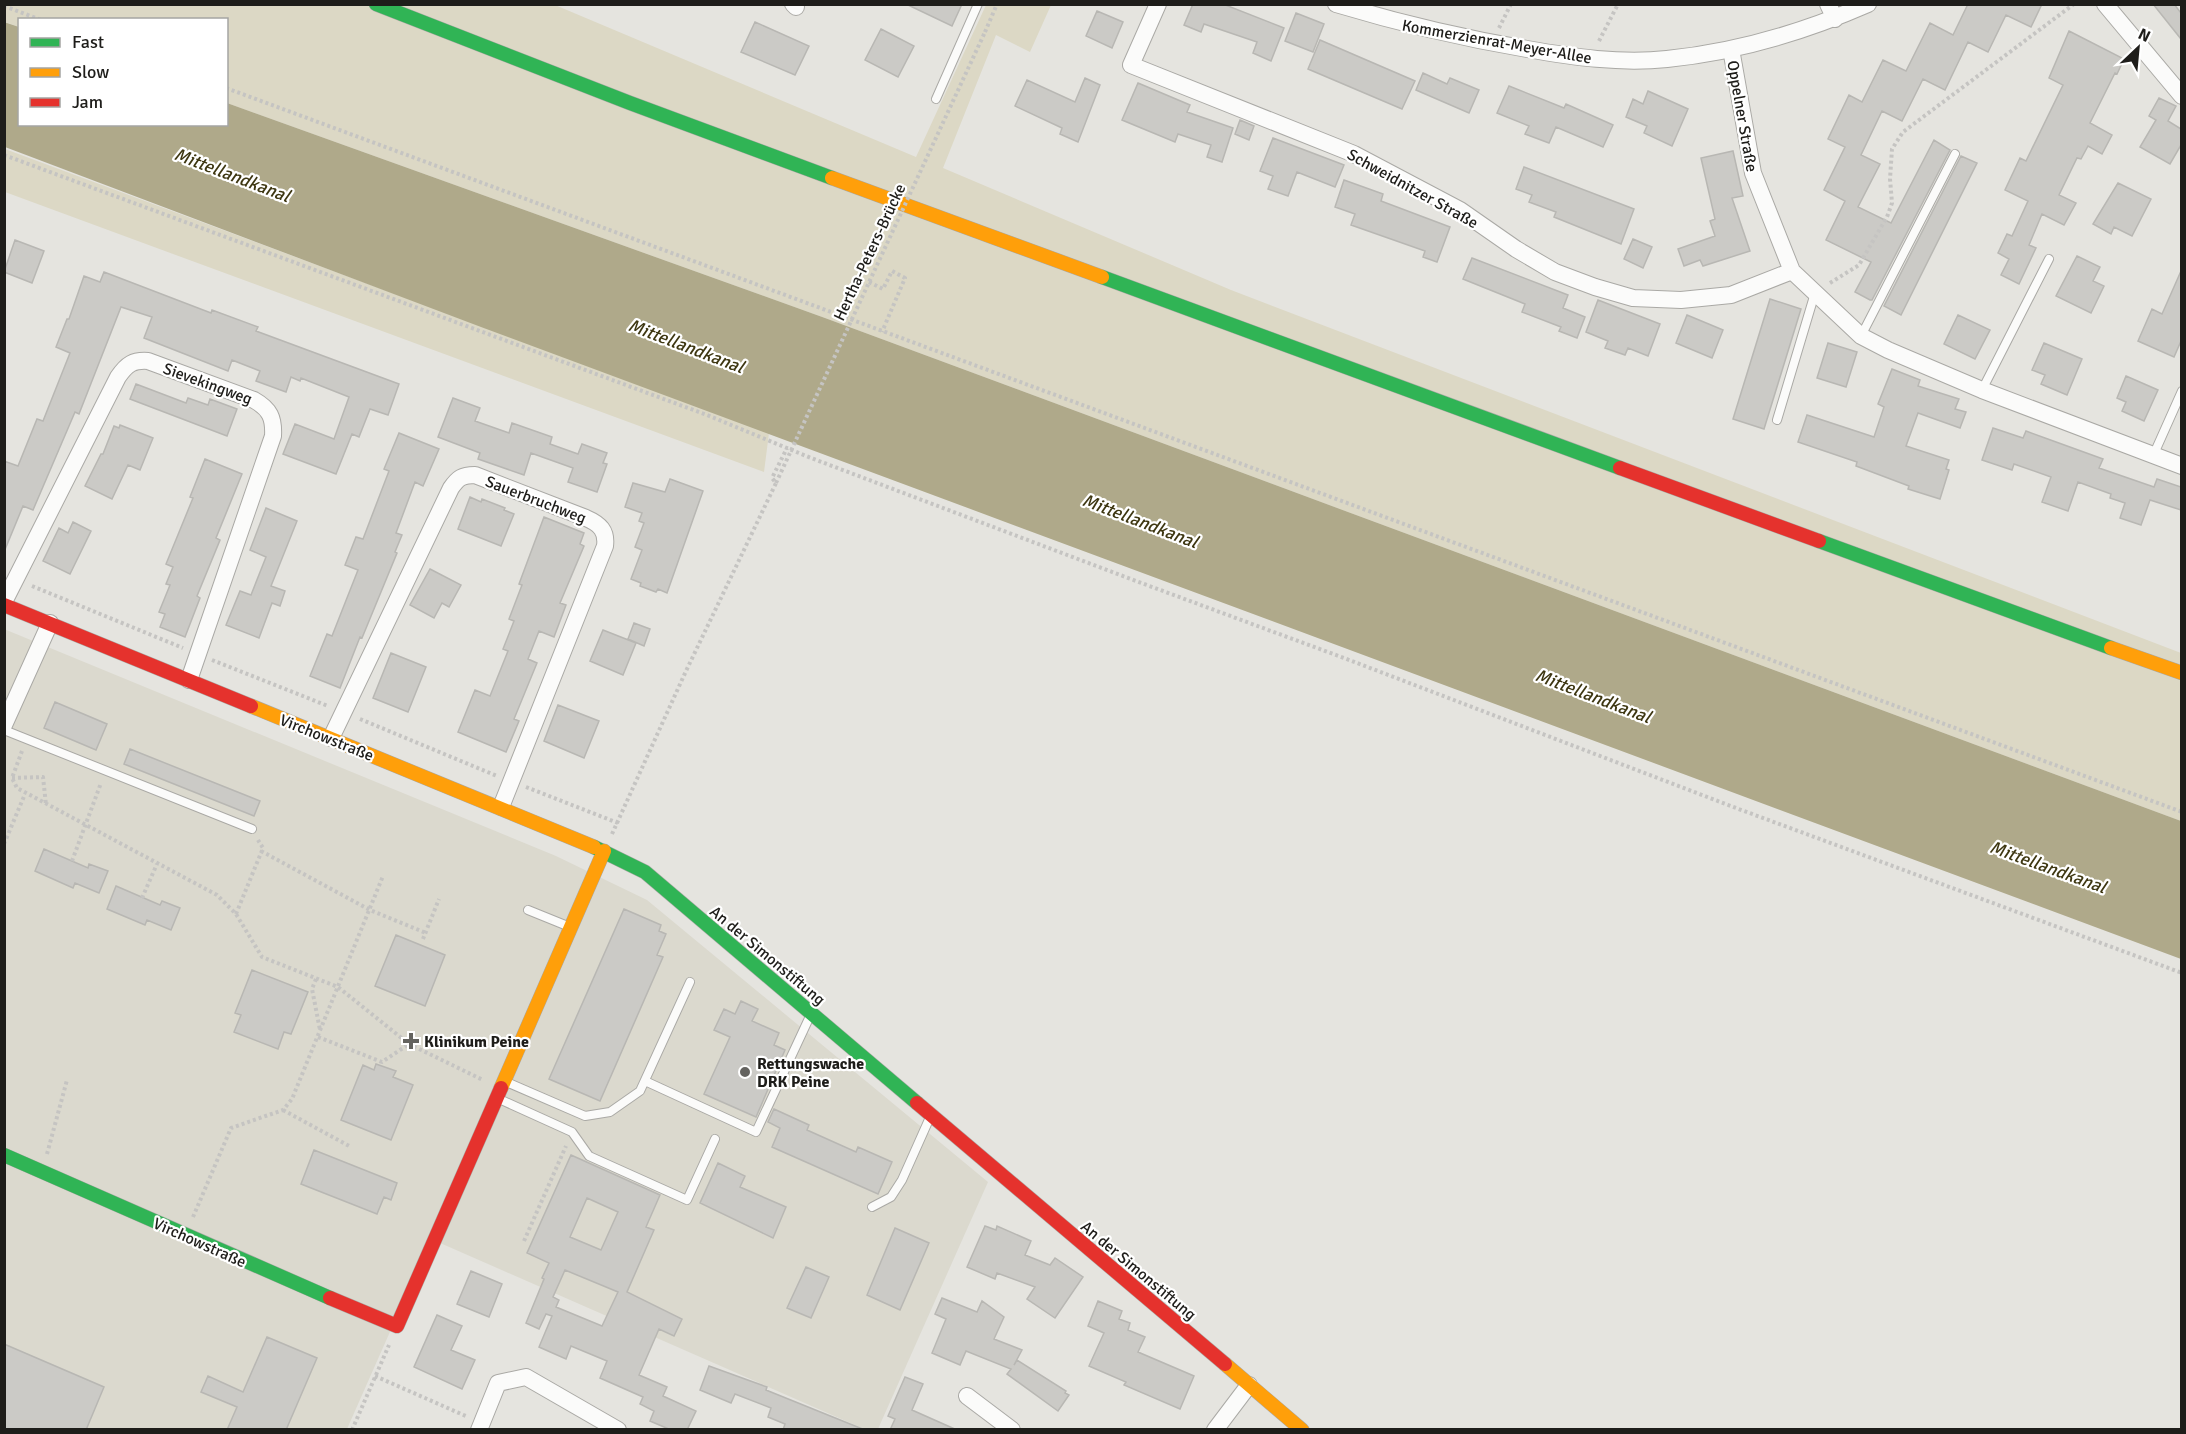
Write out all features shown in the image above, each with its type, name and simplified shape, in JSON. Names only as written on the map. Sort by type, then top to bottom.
[{"type":"street","points":[[376,4],[641,107],[2046,625],[2181,672]]},
{"type":"street","name":"Schweidnitzer Straße","points":[[1158,4],[1131,65],[1354,154],[1460,210],[1516,249],[1555,272],[1594,287],[1633,298],[1681,300],[1731,295],[1792,271]]},
{"type":"street","name":"Kommerzienrat-Meyer-Allee","points":[[1336,4],[1401,24],[1491,43],[1590,60],[1665,60],[1731,49],[1786,36],[1832,11],[1868,4]]},
{"type":"street","points":[[2105,4],[2181,96]]},
{"type":"street","name":"Oppelner Straße","points":[[1731,49],[1753,173],[1792,271],[1861,336],[1982,390],[2181,466]]},
{"type":"street","name":"Sievekingweg","points":[[4,603],[118,376],[126,365],[137,360],[148,361],[254,400],[265,406],[272,414],[273,436],[189,680]]},
{"type":"street","name":"Sauerbruchweg","points":[[331,738],[451,488],[458,478],[475,475],[596,522],[603,529],[606,538],[605,546],[501,807]]},
{"type":"street","name":"Virchowstraße","points":[[4,603],[604,850]]},
{"type":"street","points":[[4,725],[50,623]]},
{"type":"street","points":[[397,1326],[604,850]]},
{"type":"street","name":"An der Simonstiftung","points":[[604,850],[645,872],[1302,1430]]},
{"type":"street","name":"Virchowstraße","points":[[4,1155],[397,1326]]},
{"type":"street","points":[[480,1426],[498,1383],[526,1377],[618,1430]]},
{"type":"street","points":[[1215,1430],[1249,1385]]},
{"type":"street","points":[[967,1396],[1012,1430]]},
{"type":"lane","points":[[936,99],[978,4]]},
{"type":"lane","points":[[1861,336],[1954,154]]},
{"type":"lane","points":[[1982,390],[2049,258]]},
{"type":"lane","points":[[1777,420],[1815,293]]},
{"type":"lane","points":[[2153,457],[2181,391]]},
{"type":"lane","points":[[4,730],[252,829]]},
{"type":"lane","points":[[528,910],[570,927]]},
{"type":"lane","points":[[500,1089],[585,1116],[610,1112],[640,1092],[690,982]]},
{"type":"lane","points":[[645,1081],[756,1132],[811,1013]]},
{"type":"lane","points":[[500,1089],[572,1132],[589,1156],[687,1200],[715,1139]]},
{"type":"lane","points":[[872,1207],[891,1197],[902,1180],[931,1114]]},
{"type":"path","name":"Hertha-Peters-Brücke","points":[[776,483],[997,4]]},
{"type":"path","points":[[1491,43],[1511,4]]},
{"type":"path","points":[[1590,60],[1617,4]]},
{"type":"path","points":[[1815,293],[1859,265],[1887,217],[1892,203],[1890,180],[1892,149],[1903,132],[2074,4]]},
{"type":"path","points":[[4,6],[36,18]]},
{"type":"path","points":[[228,89],[2181,812]]},
{"type":"path","points":[[4,155],[697,411],[787,448],[1136,581],[1344,657],[1758,816],[2181,973]]},
{"type":"path","points":[[869,282],[883,289],[892,271],[905,278],[882,332]]},
{"type":"path","points":[[604,850],[776,483],[772,477],[787,448]]},
{"type":"path","points":[[15,579],[618,824]]},
{"type":"path","points":[[26,740],[12,778],[17,788],[25,794],[217,895],[236,914],[262,957],[338,987],[409,1044],[500,1089]]},
{"type":"path","points":[[72,861],[106,771]]},
{"type":"path","points":[[12,778],[43,777],[46,805]]},
{"type":"path","points":[[4,843],[25,794]]},
{"type":"path","points":[[236,914],[263,848],[252,829]]},
{"type":"path","points":[[261,851],[370,910],[426,933]]},
{"type":"path","points":[[142,898],[157,864]]},
{"type":"path","points":[[186,1235],[231,1128],[283,1110],[292,1099],[383,876]]},
{"type":"path","points":[[423,939],[439,899]]},
{"type":"path","points":[[316,979],[312,989],[320,1032]]},
{"type":"path","points":[[318,1037],[382,1062],[409,1044]]},
{"type":"path","points":[[42,1172],[67,1080]]},
{"type":"path","points":[[283,1110],[351,1147]]},
{"type":"path","points":[[524,1241],[572,1132]]},
{"type":"path","points":[[352,1430],[397,1326]]},
{"type":"path","points":[[375,1376],[480,1426]]},
{"type":"shaded area","points":[[4,5],[555,5],[916,157],[986,5],[1051,5],[1030,52],[996,35],[943,168],[1231,290],[2181,653],[2181,821],[825,318],[228,103],[228,18],[18,18],[18,27],[5,22]]},
{"type":"shaded area","points":[[5,149],[769,433],[764,472],[5,192]]},
{"type":"shaded area","name":"Klinikum Peine","points":[[4,629],[556,856],[647,900],[988,1182],[878,1429],[864,1429],[431,1239],[347,1429],[5,1429]]},
{"type":"water","name":"Mittellandkanal","points":[[4,22],[18,27],[18,126],[228,126],[228,103],[825,318],[2181,821],[2181,959],[481,327],[5,147]]},
{"type":"building","points":[[906,4],[962,4],[952,26]]},
{"type":"building","points":[[1193,4],[1223,4],[1284,28],[1271,61],[1253,53],[1257,42],[1204,24],[1201,32],[1184,25]]},
{"type":"building","points":[[1968,4],[2042,4],[2031,27],[2006,15],[1988,52],[1968,42],[1945,90],[1923,79],[1902,121],[1882,111],[1861,155],[1880,164],[1858,207],[1891,223],[1934,140],[1950,150],[1870,300],[1855,292],[1871,262],[1826,240],[1845,201],[1824,190],[1845,147],[1828,139],[1849,95],[1862,102],[1883,60],[1906,71],[1930,23],[1953,35]]},
{"type":"building","points":[[2153,4],[2174,4],[2181,13],[2181,39]]},
{"type":"building","points":[[1097,11],[1123,22],[1112,48],[1086,36]]},
{"type":"building","points":[[1296,13],[1324,24],[1313,52],[1285,41]]},
{"type":"building","points":[[755,22],[809,46],[795,75],[741,52]]},
{"type":"building","points":[[881,29],[914,46],[898,77],[865,60]]},
{"type":"building","points":[[2069,31],[2124,59],[2090,123],[2112,135],[2102,154],[2088,146],[2081,159],[2077,158],[2059,195],[2076,203],[2064,225],[2042,214],[2029,245],[2036,248],[2019,284],[2001,275],[2009,259],[1998,253],[2007,234],[2012,236],[2028,201],[2005,190],[2020,158],[2026,161],[2063,85],[2049,78]]},
{"type":"building","points":[[1320,40],[1415,81],[1402,109],[1308,69]]},
{"type":"building","points":[[1423,73],[1447,84],[1450,78],[1479,90],[1469,113],[1416,90]]},
{"type":"building","points":[[1085,78],[1100,85],[1078,142],[1060,134],[1062,128],[1015,106],[1027,80],[1075,102]]},
{"type":"building","points":[[1138,83],[1190,105],[1187,112],[1233,128],[1222,162],[1207,157],[1211,145],[1178,134],[1175,142],[1122,120]]},
{"type":"building","points":[[1509,86],[1564,108],[1566,104],[1613,125],[1603,147],[1556,127],[1549,143],[1525,134],[1529,126],[1497,113]]},
{"type":"building","points":[[1648,91],[1688,109],[1672,146],[1644,133],[1647,126],[1626,117],[1633,99],[1643,104]]},
{"type":"building","points":[[2159,98],[2176,106],[2168,121],[2181,129],[2181,145],[2170,164],[2140,147],[2156,120],[2149,116]]},
{"type":"building","points":[[1240,120],[1254,126],[1249,140],[1235,134]]},
{"type":"building","points":[[1273,138],[1344,165],[1335,187],[1297,172],[1288,196],[1268,189],[1273,176],[1260,171]]},
{"type":"building","points":[[1733,151],[1743,196],[1732,198],[1750,251],[1703,266],[1700,260],[1684,266],[1678,249],[1715,236],[1710,221],[1715,219],[1701,158]]},
{"type":"building","points":[[1961,156],[1977,163],[1901,315],[1884,306]]},
{"type":"building","points":[[1524,167],[1634,209],[1621,244],[1554,217],[1556,212],[1529,202],[1532,195],[1516,189]]},
{"type":"building","points":[[1344,180],[1383,194],[1381,201],[1450,227],[1437,262],[1423,257],[1425,251],[1351,225],[1355,214],[1335,207]]},
{"type":"building","points":[[2118,183],[2151,199],[2132,236],[2114,227],[2111,234],[2093,224]]},
{"type":"building","points":[[1633,239],[1652,247],[1643,268],[1624,259]]},
{"type":"building","points":[[15,240],[44,251],[32,283],[4,272]]},
{"type":"building","points":[[2077,256],[2100,267],[2093,281],[2104,286],[2091,313],[2056,296]]},
{"type":"building","points":[[1472,258],[1568,295],[1563,308],[1585,317],[1577,338],[1559,331],[1561,327],[1522,312],[1525,304],[1463,279]]},
{"type":"building","points":[[2181,271],[2181,341],[2174,357],[2138,341],[2152,309],[2162,314]]},
{"type":"building","points":[[104,272],[211,313],[212,310],[258,327],[256,331],[399,384],[388,415],[370,409],[359,437],[352,434],[336,474],[283,454],[295,424],[334,439],[349,397],[301,378],[300,381],[291,377],[286,392],[256,381],[260,371],[232,360],[228,371],[144,338],[152,317],[121,307],[79,414],[75,412],[33,510],[23,506],[4,552],[4,461],[18,466],[37,419],[43,421],[70,353],[56,347],[67,319],[69,319],[84,276],[100,282]]},
{"type":"building","points":[[1770,299],[1801,309],[1764,429],[1733,419]]},
{"type":"building","points":[[1598,300],[1660,324],[1648,356],[1628,348],[1625,355],[1605,348],[1608,341],[1586,332]]},
{"type":"building","points":[[1687,315],[1723,330],[1712,358],[1676,343]]},
{"type":"building","points":[[1958,315],[1990,330],[1975,359],[1944,344]]},
{"type":"building","points":[[1828,343],[1857,352],[1846,387],[1817,378]]},
{"type":"building","points":[[2044,343],[2082,359],[2067,395],[2041,384],[2045,375],[2032,370]]},
{"type":"building","points":[[1892,369],[1920,380],[1918,386],[1959,399],[1955,409],[1966,412],[1960,428],[1918,413],[1906,446],[1949,460],[1946,469],[1949,470],[1940,499],[1908,489],[1909,486],[1856,466],[1857,462],[1798,442],[1807,415],[1874,437],[1884,407],[1878,404]]},
{"type":"building","points":[[2126,376],[2158,390],[2144,421],[2122,411],[2126,402],[2117,398]]},
{"type":"building","points":[[136,384],[186,403],[188,398],[208,405],[210,399],[237,409],[227,436],[130,399]]},
{"type":"building","points":[[453,398],[480,408],[475,421],[509,433],[512,423],[552,437],[550,444],[578,454],[582,444],[607,453],[603,463],[607,464],[597,492],[568,482],[573,468],[531,453],[524,475],[478,459],[480,453],[438,437]]},
{"type":"building","points":[[120,425],[153,438],[140,470],[128,465],[112,499],[85,486],[103,454],[114,426],[119,428]]},
{"type":"building","points":[[1993,428],[2023,438],[2026,431],[2103,459],[2099,468],[2154,487],[2157,479],[2181,487],[2181,510],[2150,500],[2141,525],[2120,518],[2125,503],[2110,498],[2111,494],[2078,482],[2068,511],[2042,502],[2051,477],[2014,464],[2012,470],[1982,460]]},
{"type":"building","points":[[399,433],[439,449],[423,486],[415,482],[396,533],[402,535],[395,552],[397,553],[340,688],[310,676],[327,634],[332,636],[358,570],[345,565],[356,537],[363,539],[389,471],[384,469]]},
{"type":"building","points":[[205,459],[242,474],[216,538],[220,540],[197,596],[200,598],[185,637],[160,627],[165,614],[159,612],[170,585],[166,584],[173,567],[166,564],[193,498],[190,497]]},
{"type":"building","points":[[670,479],[703,491],[667,593],[640,586],[641,583],[631,579],[642,550],[635,547],[644,523],[639,521],[642,513],[625,507],[633,483],[665,492]]},
{"type":"building","points":[[470,497],[481,502],[482,499],[514,514],[501,546],[458,529]]},
{"type":"building","points":[[266,508],[297,521],[271,586],[285,591],[280,606],[272,603],[259,638],[226,625],[240,591],[251,595],[266,557],[250,550]]},
{"type":"building","points":[[544,517],[584,533],[580,544],[584,546],[560,603],[566,605],[554,637],[539,631],[528,659],[537,663],[514,719],[519,721],[506,752],[458,732],[475,690],[490,696],[508,651],[503,649],[514,621],[509,619],[522,585],[519,584]]},
{"type":"building","points":[[73,522],[91,531],[70,574],[43,561],[59,528],[68,533]]},
{"type":"building","points":[[430,569],[461,585],[449,607],[442,603],[434,618],[410,605]]},
{"type":"building","points":[[634,623],[650,629],[644,646],[628,639]]},
{"type":"building","points":[[603,630],[636,643],[623,675],[590,661]]},
{"type":"building","points":[[391,653],[426,667],[408,712],[373,698]]},
{"type":"building","points":[[55,702],[107,724],[96,750],[44,728]]},
{"type":"building","points":[[558,705],[599,721],[584,758],[544,741]]},
{"type":"building","points":[[130,749],[260,801],[254,816],[124,764]]},
{"type":"building","points":[[44,849],[88,868],[89,864],[108,871],[99,893],[75,883],[73,888],[35,871]]},
{"type":"building","points":[[116,886],[160,905],[162,901],[180,908],[171,930],[147,920],[145,925],[107,909]]},
{"type":"building","points":[[624,909],[661,925],[659,931],[666,934],[657,955],[663,957],[600,1101],[549,1079]]},
{"type":"building","points":[[396,935],[445,955],[425,1006],[375,986]]},
{"type":"building","points":[[252,970],[308,992],[291,1034],[284,1032],[278,1049],[234,1032],[241,1015],[235,1013]]},
{"type":"building","name":"Rettungswache DRK Peine","points":[[741,1001],[758,1009],[752,1021],[779,1033],[774,1045],[785,1050],[756,1117],[704,1094],[730,1037],[714,1030],[724,1009],[735,1014]]},
{"type":"building","points":[[376,1064],[396,1071],[393,1077],[413,1085],[391,1140],[341,1120],[363,1065],[374,1070]]},
{"type":"building","points":[[774,1109],[809,1125],[807,1130],[856,1152],[858,1147],[892,1162],[878,1194],[772,1147],[780,1128],[768,1122]]},
{"type":"building","points":[[314,1150],[397,1183],[391,1200],[384,1197],[377,1214],[301,1184]]},
{"type":"building","points":[[571,1155],[660,1195],[646,1227],[654,1230],[627,1292],[682,1319],[674,1336],[659,1329],[639,1375],[667,1387],[663,1396],[696,1411],[687,1430],[671,1430],[650,1421],[654,1411],[640,1404],[643,1397],[600,1378],[607,1361],[571,1346],[566,1359],[539,1347],[552,1316],[546,1314],[539,1329],[526,1323],[549,1263],[527,1253]],"holes":[[[587,1198],[618,1212],[601,1250],[570,1237]],[[565,1270],[618,1292],[602,1326],[556,1307],[559,1300],[553,1297]]]},
{"type":"building","points":[[718,1163],[745,1176],[740,1187],[786,1207],[773,1238],[700,1203]]},
{"type":"building","points":[[985,1226],[996,1230],[997,1226],[1031,1241],[1025,1255],[1050,1265],[1055,1258],[1083,1277],[1055,1318],[1027,1299],[1035,1287],[997,1273],[995,1279],[967,1267]]},
{"type":"building","points":[[895,1228],[929,1243],[900,1310],[867,1295]]},
{"type":"building","points":[[806,1267],[829,1277],[811,1318],[787,1308]]},
{"type":"building","points":[[471,1271],[502,1284],[489,1317],[457,1304]]},
{"type":"building","points":[[942,1298],[977,1312],[982,1301],[1004,1317],[994,1339],[1022,1350],[1014,1365],[1017,1360],[1066,1391],[1065,1393],[1069,1395],[1058,1411],[1007,1374],[1011,1369],[966,1351],[960,1365],[932,1353],[946,1319],[935,1314]]},
{"type":"building","points":[[1098,1301],[1122,1311],[1119,1319],[1130,1323],[1128,1330],[1145,1337],[1138,1352],[1194,1376],[1180,1409],[1124,1385],[1126,1382],[1089,1366],[1104,1333],[1088,1326]]},
{"type":"building","points":[[437,1315],[462,1326],[451,1350],[475,1360],[462,1389],[414,1367]]},
{"type":"building","points":[[267,1337],[317,1358],[286,1430],[227,1430],[237,1407],[201,1392],[208,1376],[243,1392]]},
{"type":"building","points":[[4,1344],[104,1387],[86,1430],[4,1430]]},
{"type":"building","points":[[709,1366],[767,1387],[766,1390],[865,1430],[783,1430],[785,1424],[768,1417],[771,1408],[735,1394],[731,1403],[700,1390]]},
{"type":"building","points":[[905,1377],[923,1384],[912,1410],[957,1430],[890,1430],[895,1419],[888,1416]]},
{"type":"traffic: fast","points":[[376,4],[630,103],[832,178]]},
{"type":"traffic: fast","points":[[1102,277],[1620,468]]},
{"type":"traffic: fast","points":[[1819,541],[2111,648]]},
{"type":"traffic: fast","points":[[594,847],[645,872],[917,1103]]},
{"type":"traffic: fast","points":[[4,1155],[330,1298]]},
{"type":"traffic: slow","points":[[832,178],[1102,277]]},
{"type":"traffic: slow","points":[[2111,648],[2182,673]]},
{"type":"traffic: slow","points":[[251,706],[594,847]]},
{"type":"traffic: slow","points":[[501,1088],[604,851]]},
{"type":"traffic: slow","points":[[1225,1364],[1302,1430]]},
{"type":"traffic: jam","points":[[1620,468],[1819,541]]},
{"type":"traffic: jam","points":[[4,605],[251,706]]},
{"type":"traffic: jam","points":[[330,1298],[397,1326],[501,1088]]},
{"type":"traffic: jam","points":[[917,1103],[1225,1364]]},
{"type":"place","name":"Klinikum Peine","points":[[411,1041]]},
{"type":"place","name":"Rettungswache DRK Peine","points":[[745,1072]]}]
